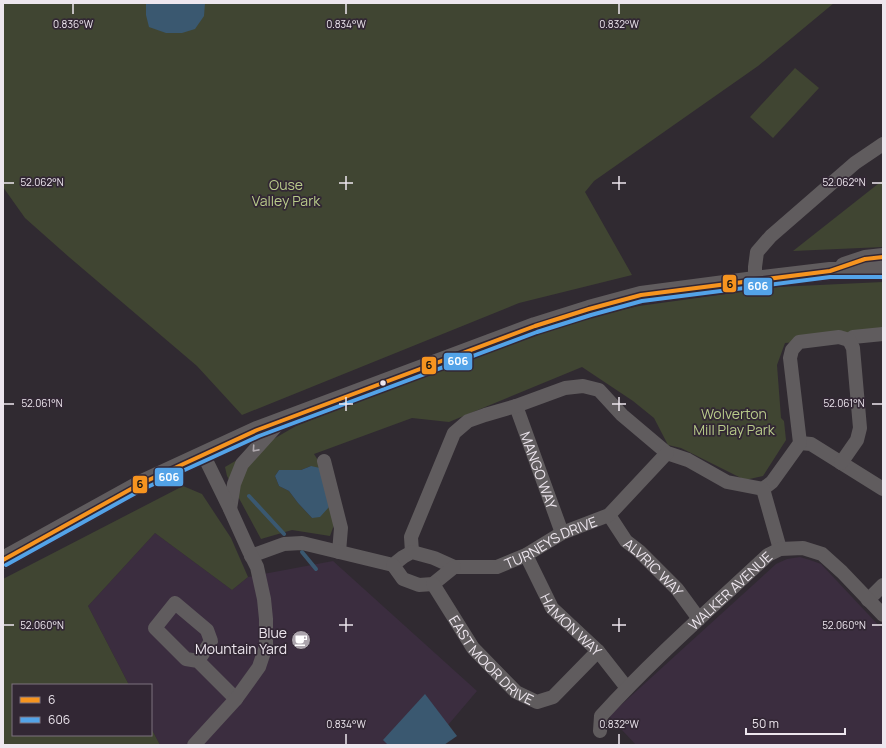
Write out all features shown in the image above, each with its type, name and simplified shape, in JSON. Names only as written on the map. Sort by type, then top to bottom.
[{"type":"street","points":[[755,280],[754,267],[757,252],[772,236],[855,163],[883,144]]},
{"type":"street","points":[[830,271],[865,259],[883,257]]},
{"type":"street","points":[[3,560],[140,484],[257,430],[535,326],[641,295],[830,271],[883,271]]},
{"type":"street","points":[[849,340],[853,337],[883,334]]},
{"type":"street","points":[[393,565],[412,552],[411,537],[454,433],[468,421],[516,406],[565,388],[583,386],[599,390],[622,414],[667,453],[688,460],[727,482],[763,489],[772,482],[800,443],[790,358],[792,350],[799,342],[839,337],[849,340],[853,348],[860,428],[857,440],[841,463]]},
{"type":"street","name":"MANGO WAY","points":[[516,406],[562,533]]},
{"type":"street","points":[[230,508],[234,484],[242,464],[282,420]]},
{"type":"street","points":[[800,443],[811,444],[883,489]]},
{"type":"street","name":"TURNEYS DRIVE","points":[[412,552],[434,558],[454,567],[497,567],[526,555],[562,533],[609,515],[667,453]]},
{"type":"street","points":[[194,745],[236,699],[259,667],[266,646],[264,599],[257,567],[203,454]]},
{"type":"street","points":[[324,461],[341,528],[339,552]]},
{"type":"street","points":[[763,489],[780,550]]},
{"type":"street","name":"ALVRIC WAY","points":[[609,515],[626,541],[639,551],[677,589],[699,619]]},
{"type":"street","points":[[251,556],[284,544],[302,543],[393,565],[403,579],[419,585],[433,584],[454,567]]},
{"type":"street","name":"WALKER AVENUE","points":[[600,731],[601,716],[626,688],[768,555],[780,550],[802,548],[822,554],[842,572],[883,615]]},
{"type":"street","name":"HAMON WAY","points":[[526,555],[552,608],[598,651],[626,688]]},
{"type":"street","name":"EAST MOOR DRIVE","points":[[433,584],[473,648],[516,692],[537,702],[553,697],[598,651]]},
{"type":"street","points":[[868,600],[883,585]]},
{"type":"street","points":[[198,661],[236,699]]},
{"type":"shaded area","points":[[155,533],[232,590],[248,577],[333,561],[477,691],[431,745],[160,745],[152,730],[152,684],[128,684],[88,606]]},
{"type":"shaded area","points":[[800,557],[821,564],[883,630],[883,745],[636,745],[609,716],[776,564],[787,559]]},
{"type":"green space","name":"Ouse Valley Park","points":[[3,3],[834,3],[758,66],[594,181],[585,192],[632,275],[519,303],[242,415],[197,366],[25,218],[3,187]]},
{"type":"green space","points":[[795,68],[819,88],[773,138],[750,117]]},
{"type":"green space","points":[[883,180],[883,247],[793,251]]},
{"type":"green space","name":"Wolverton Mill Play Park","points":[[883,282],[883,334],[785,343],[777,365],[781,418],[784,421],[786,440],[763,476],[745,480],[681,448],[668,445],[654,418],[633,401],[582,367],[449,422],[412,418],[314,454],[321,465],[334,525],[330,536],[292,530],[261,539],[227,476],[225,467],[296,426],[539,329],[639,306],[777,287]],"holes":[[[311,466],[312,518],[289,491],[279,486],[275,476],[279,470],[301,470]]]},
{"type":"green space","points":[[183,486],[202,494],[231,538],[248,577],[232,590],[155,533],[88,606],[128,684],[12,684],[12,736],[152,736],[152,730],[160,745],[3,745],[3,579]]},
{"type":"water","points":[[146,3],[205,3],[204,16],[195,29],[182,33],[166,33],[149,27],[146,15]]},
{"type":"water","points":[[311,466],[320,468],[329,507],[320,517],[312,518],[289,491],[279,486],[275,476],[279,470],[301,470]]},
{"type":"water","points":[[425,694],[457,736],[444,745],[388,745],[383,740]]},
{"type":"waterway","points":[[249,496],[284,534]]},
{"type":"waterway","points":[[302,552],[316,569]]},
{"type":"transit line","name":"6","points":[[3,560],[140,484],[257,430],[535,326],[641,295],[830,271],[865,259],[883,257]]},
{"type":"transit line","name":"606","points":[[6,565],[143,489],[259,436],[537,332],[642,301],[830,277],[883,277]]},
{"type":"place","name":"Blue Mountain Yard","points":[[301,640]]}]
